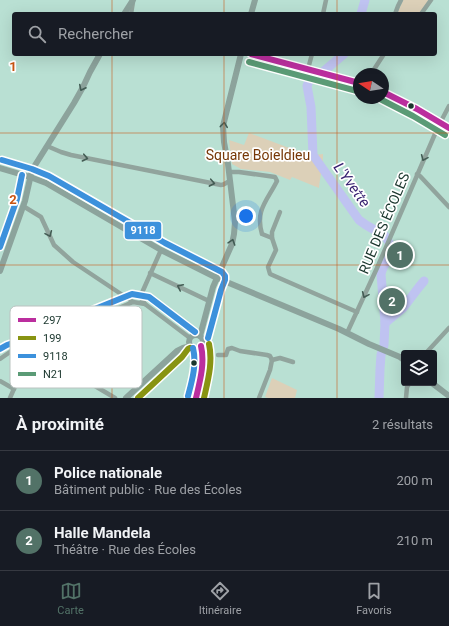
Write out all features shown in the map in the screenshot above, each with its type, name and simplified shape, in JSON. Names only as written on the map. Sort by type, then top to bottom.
[{"type":"main road","points":[[125,12],[133,0]]},
{"type":"main road","points":[[252,12],[255,0]]},
{"type":"main road","points":[[0,271],[23,206],[32,170],[80,92],[99,56]]},
{"type":"main road","points":[[196,398],[203,358],[203,350],[201,346],[203,341],[200,336],[216,278],[232,244],[234,234],[235,222],[223,126],[240,56]]},
{"type":"main road","points":[[0,168],[46,183],[161,250],[216,278],[347,333],[401,358]]},
{"type":"main road","points":[[193,398],[198,359],[191,343],[191,336],[200,336]]},
{"type":"main road","points":[[142,383],[177,351],[185,341],[198,348],[201,346]]},
{"type":"main road","points":[[436,386],[449,396]]},
{"type":"main road","points":[[126,398],[137,388]]},
{"type":"street","points":[[131,12],[133,0]]},
{"type":"street","points":[[323,12],[326,0]]},
{"type":"street","points":[[396,12],[401,0]]},
{"type":"street","points":[[422,12],[431,0]]},
{"type":"street","points":[[259,56],[353,81]]},
{"type":"street","points":[[308,69],[311,56]]},
{"type":"street","points":[[375,68],[383,56]]},
{"type":"street","points":[[389,95],[449,128]]},
{"type":"street","name":"RUE DES ÉCOLES","points":[[347,333],[440,122],[449,106]]},
{"type":"street","points":[[47,146],[61,152],[221,185],[224,185],[230,181]]},
{"type":"street","points":[[229,172],[275,177],[277,181],[262,208],[259,220],[262,234],[272,238]]},
{"type":"street","points":[[417,174],[449,207]]},
{"type":"street","points":[[23,206],[41,217],[54,245],[73,262],[133,302],[145,304]]},
{"type":"street","points":[[280,212],[272,232],[272,238],[276,250],[268,267],[270,274],[357,312]]},
{"type":"street","points":[[161,250],[141,295],[142,300],[191,343]]},
{"type":"street","points":[[150,273],[209,301]]},
{"type":"street","points":[[124,306],[133,302]]},
{"type":"street","points":[[429,350],[449,328]]},
{"type":"street","points":[[218,355],[226,355],[228,349],[232,348],[240,351],[270,356],[272,360],[270,370],[259,398]]},
{"type":"street","points":[[0,359],[10,352]]},
{"type":"street","points":[[272,360],[280,358],[293,362]]},
{"type":"street","points":[[0,381],[10,387]]},
{"type":"street","points":[[406,398],[408,386]]},
{"type":"street","points":[[98,388],[115,398]]},
{"type":"street","points":[[10,398],[14,389]]},
{"type":"green space","points":[[403,0],[429,0],[421,12],[398,12]]},
{"type":"green space","name":"Square Boieldieu","points":[[249,133],[310,156],[323,154],[319,188],[292,177],[290,180],[270,172],[241,169],[232,164],[229,140],[244,145]]},
{"type":"green space","points":[[272,378],[297,390],[295,398],[265,397]]},
{"type":"waterway","name":"L'Yvette","points":[[362,12],[365,0]]},
{"type":"waterway","name":"L'Yvette","points":[[324,71],[342,56]]},
{"type":"waterway","name":"L'Yvette","points":[[318,74],[309,81],[307,86],[311,107],[313,155],[359,220],[385,236],[393,249],[383,267],[381,274],[385,323],[384,345],[381,355],[379,398]]},
{"type":"waterway","points":[[385,323],[403,308],[424,281]]},
{"type":"transit line","name":"297","points":[[258,56],[353,81]]},
{"type":"transit line","name":"N21","points":[[249,62],[353,90]]},
{"type":"transit line","name":"297","points":[[389,95],[417,109],[449,128]]},
{"type":"transit line","name":"N21","points":[[389,104],[445,135]]},
{"type":"transit line","name":"9118","points":[[2,160],[49,176],[165,243],[222,272],[225,276],[225,280],[208,338]]},
{"type":"transit line","name":"9118","points":[[0,247],[17,199],[22,175]]},
{"type":"transit line","name":"9118","points":[[102,306],[132,294],[149,297],[195,332]]},
{"type":"transit line","name":"9118","points":[[0,349],[10,344]]},
{"type":"transit line","name":"199","points":[[204,398],[210,364],[209,344]]},
{"type":"transit line","name":"297","points":[[196,398],[202,365],[201,346]]},
{"type":"transit line","name":"199","points":[[138,398],[190,348]]},
{"type":"transit line","name":"9118","points":[[188,396],[194,366],[193,348]]},
{"type":"place","name":"Police nationale","points":[[400,255]]},
{"type":"place","name":"Halle Mandela","points":[[392,301]]}]
